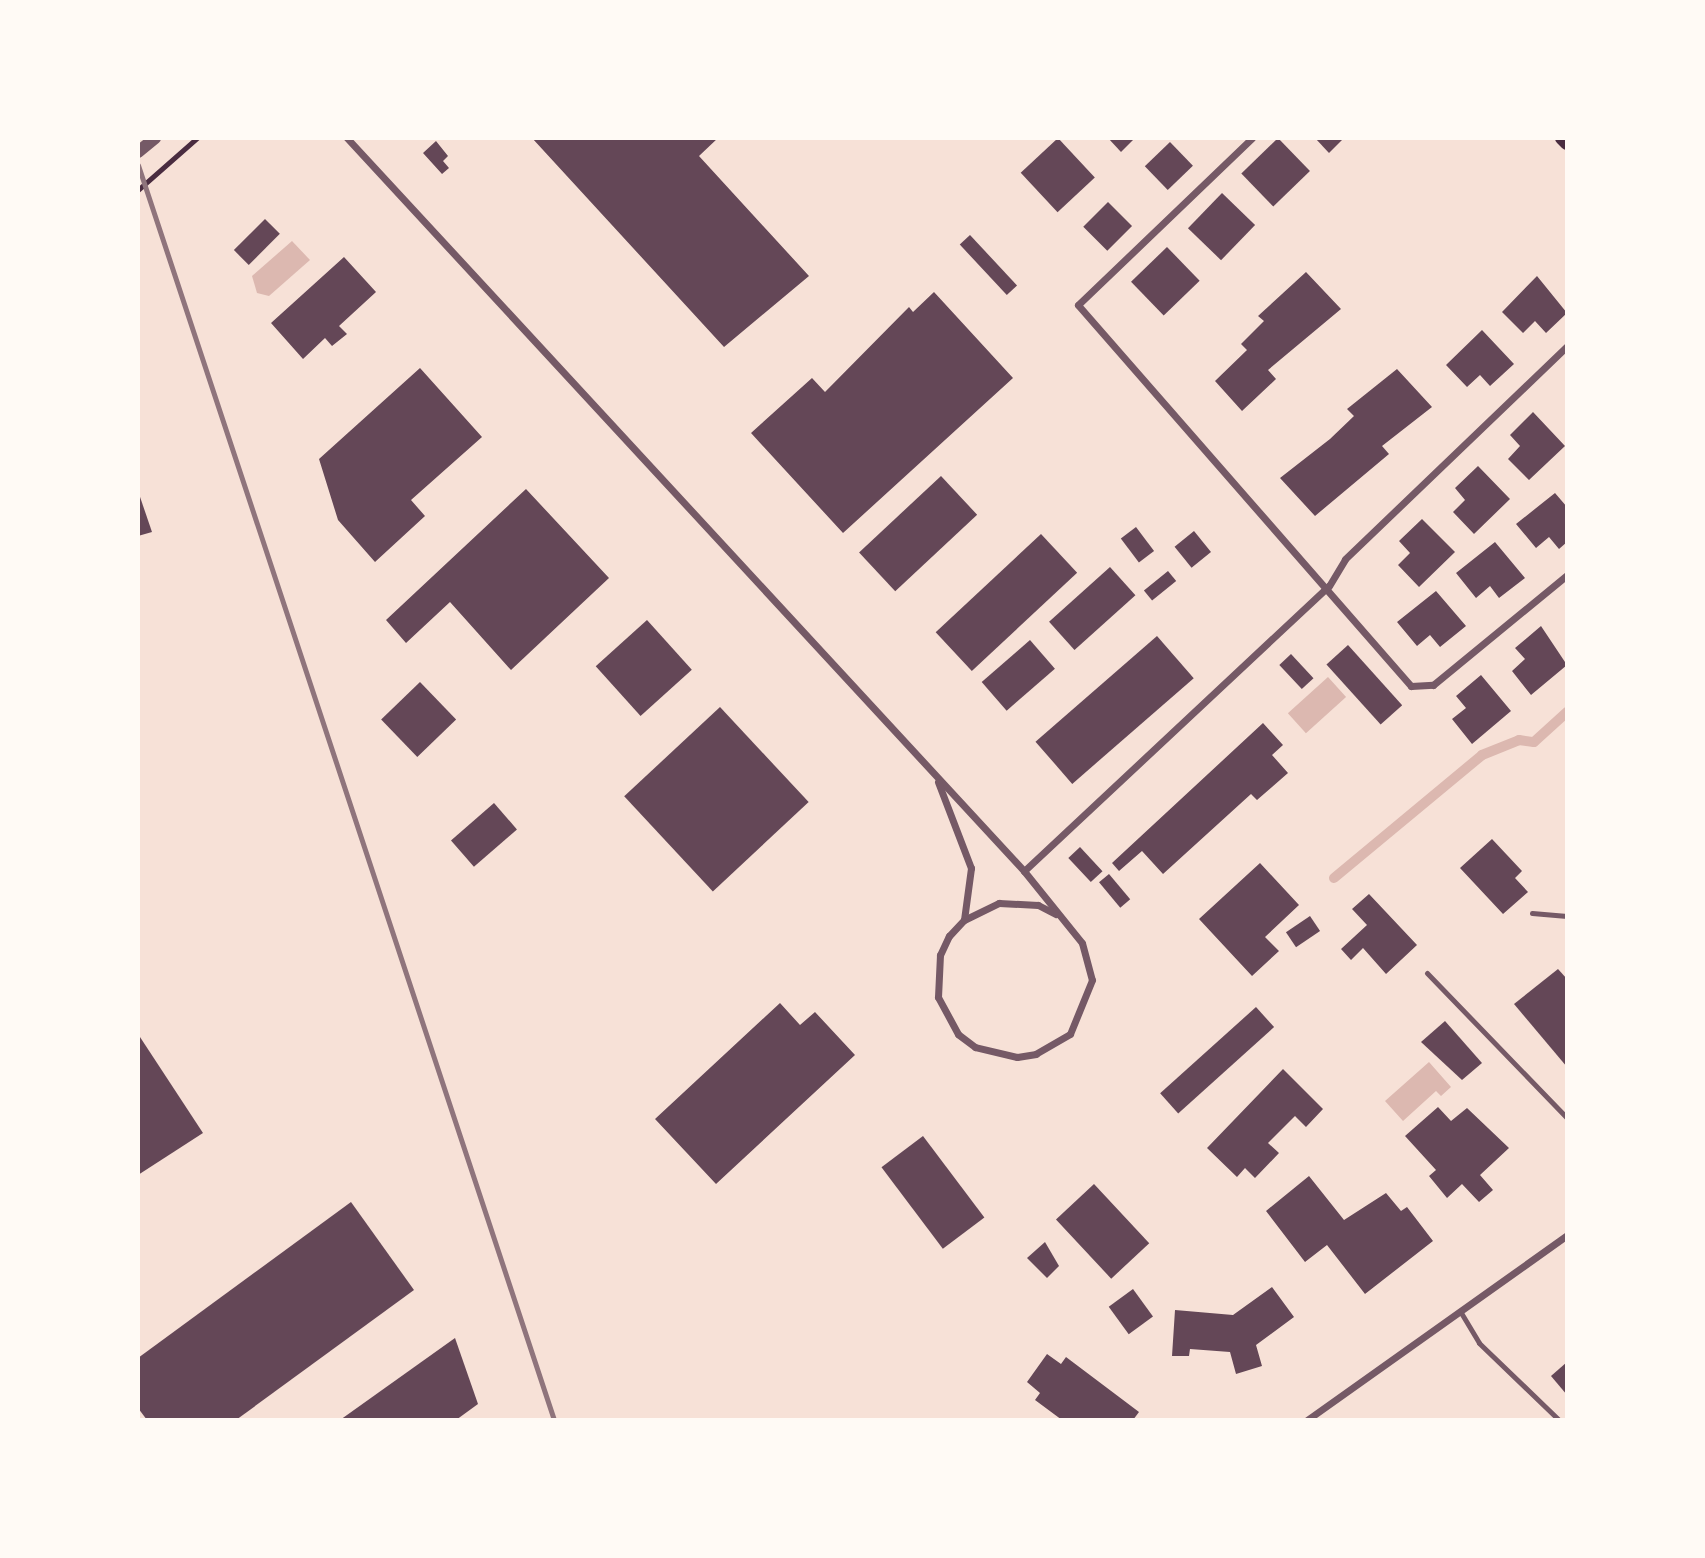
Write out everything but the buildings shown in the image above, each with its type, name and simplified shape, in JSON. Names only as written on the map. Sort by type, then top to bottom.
[{"type":"main road","points":[[1562,138],[1567,143]]},
{"type":"street","points":[[138,152],[155,138]]},
{"type":"street","points":[[347,138],[1024,871],[1086,952],[1089,1000],[1070,1034],[1036,1054],[1017,1057],[975,1047],[946,1017],[937,987],[940,955],[964,920],[971,867],[935,775]]},
{"type":"street","points":[[1252,138],[1078,305],[1329,586],[1411,686],[1433,685],[1567,575]]},
{"type":"street","points":[[1024,871],[1329,586],[1345,559],[1567,346]]},
{"type":"street","points":[[964,920],[999,903],[1038,905],[1056,914]]},
{"type":"street","points":[[1307,1420],[1567,1235]]},
{"type":"lane","points":[[1532,914],[1567,916]]},
{"type":"lane","points":[[1427,973],[1567,1118]]},
{"type":"lane","points":[[1460,1311],[1479,1343],[1559,1420]]},
{"type":"path","points":[[138,190],[197,138]]},
{"type":"shaded area","points":[[292,241],[310,260],[269,296],[257,293],[252,276]]},
{"type":"shaded area","points":[[1328,677],[1346,697],[1306,733],[1288,713]]},
{"type":"shaded area","points":[[1429,1062],[1451,1087],[1441,1096],[1436,1091],[1403,1121],[1385,1101]]},
{"type":"waterway","points":[[1334,878],[1482,755],[1519,740],[1534,742],[1567,712]]},
{"type":"railway","points":[[138,165],[554,1420]]}]
